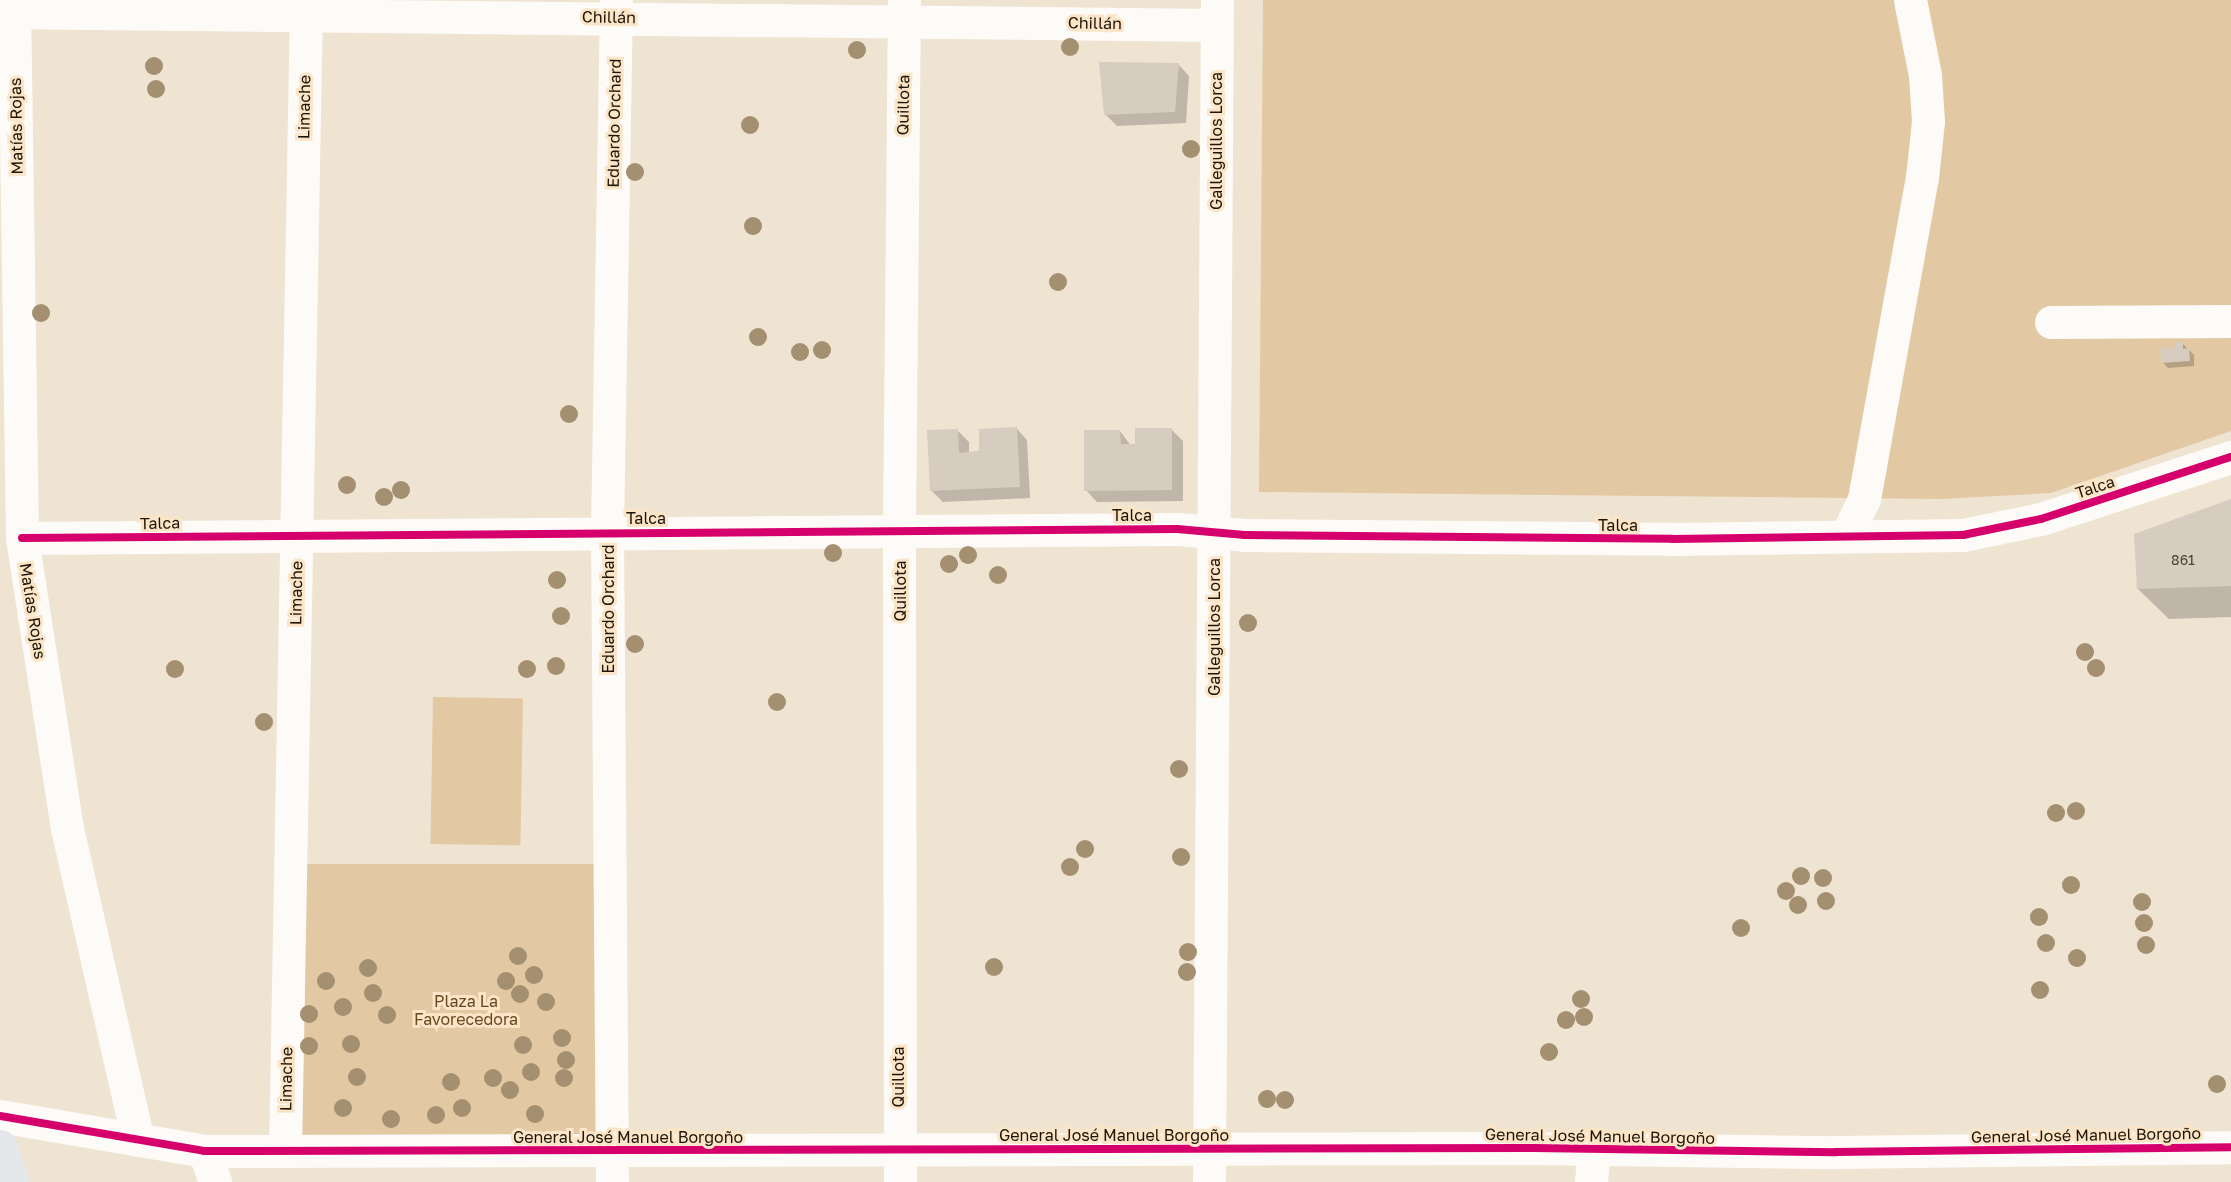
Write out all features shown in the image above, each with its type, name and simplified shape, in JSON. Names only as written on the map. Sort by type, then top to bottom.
[{"type":"main road","points":[[0,1146],[13,1182]]},
{"type":"street","points":[[1846,536],[1864,498],[1922,178],[1928,121],[1925,75],[1910,0]]},
{"type":"street","name":"Chillán","points":[[9,8],[306,7],[1217,12]]},
{"type":"street","name":"Limache","points":[[285,1151],[306,7]]},
{"type":"street","name":"Matías Rojas","points":[[9,8],[22,538],[68,828],[138,1140]]},
{"type":"street","name":"Eduardo Orchard","points":[[611,1166],[608,532],[616,9]]},
{"type":"street","name":"Quillota","points":[[900,1182],[898,1149],[899,530],[904,10]]},
{"type":"street","name":"Galleguillos Lorca","points":[[1209,1182],[1207,1149],[1216,570],[1213,533],[1217,12]]},
{"type":"street","points":[[2051,322],[2231,321]]},
{"type":"street","name":"Talca","points":[[22,538],[1177,529],[1213,533],[1672,538],[1963,535],[2041,519],[2231,457]]},
{"type":"street","name":"General José Manuel Borgoño","points":[[0,1116],[204,1151],[285,1151],[611,1166],[898,1149],[1836,1152],[2231,1147]]},
{"type":"street","points":[[1591,1182],[1594,1150]]},
{"type":"street","points":[[204,1151],[215,1182]]},
{"type":"green space","points":[[1263,0],[2231,0],[2231,431],[2051,493],[1941,499],[1259,492]]},
{"type":"green space","points":[[433,697],[523,699],[520,846],[430,844]]},
{"type":"green space","name":"Plaza La Favorecedora","points":[[291,864],[610,864],[610,1150],[291,1150]]},
{"type":"building","points":[[1099,62],[1179,63],[1175,112],[1104,115]]},
{"type":"building","points":[[2175,342],[2183,342],[2183,349],[2189,348],[2190,361],[2161,363],[2160,349],[2175,348]]},
{"type":"building","points":[[1017,427],[1020,487],[930,491],[927,430],[958,429],[959,453],[979,451],[979,429]]},
{"type":"building","points":[[1135,428],[1172,428],[1172,490],[1084,491],[1084,430],[1120,430],[1121,444],[1135,444]]},
{"type":"building","points":[[2231,499],[2231,586],[2137,589],[2134,534]]},
{"type":"cycle path","points":[[22,538],[1177,529],[1245,535],[1672,539],[1963,535],[2041,519],[2231,457]]},
{"type":"cycle path","points":[[0,1116],[204,1151],[1534,1148],[1836,1152],[2231,1147]]}]
